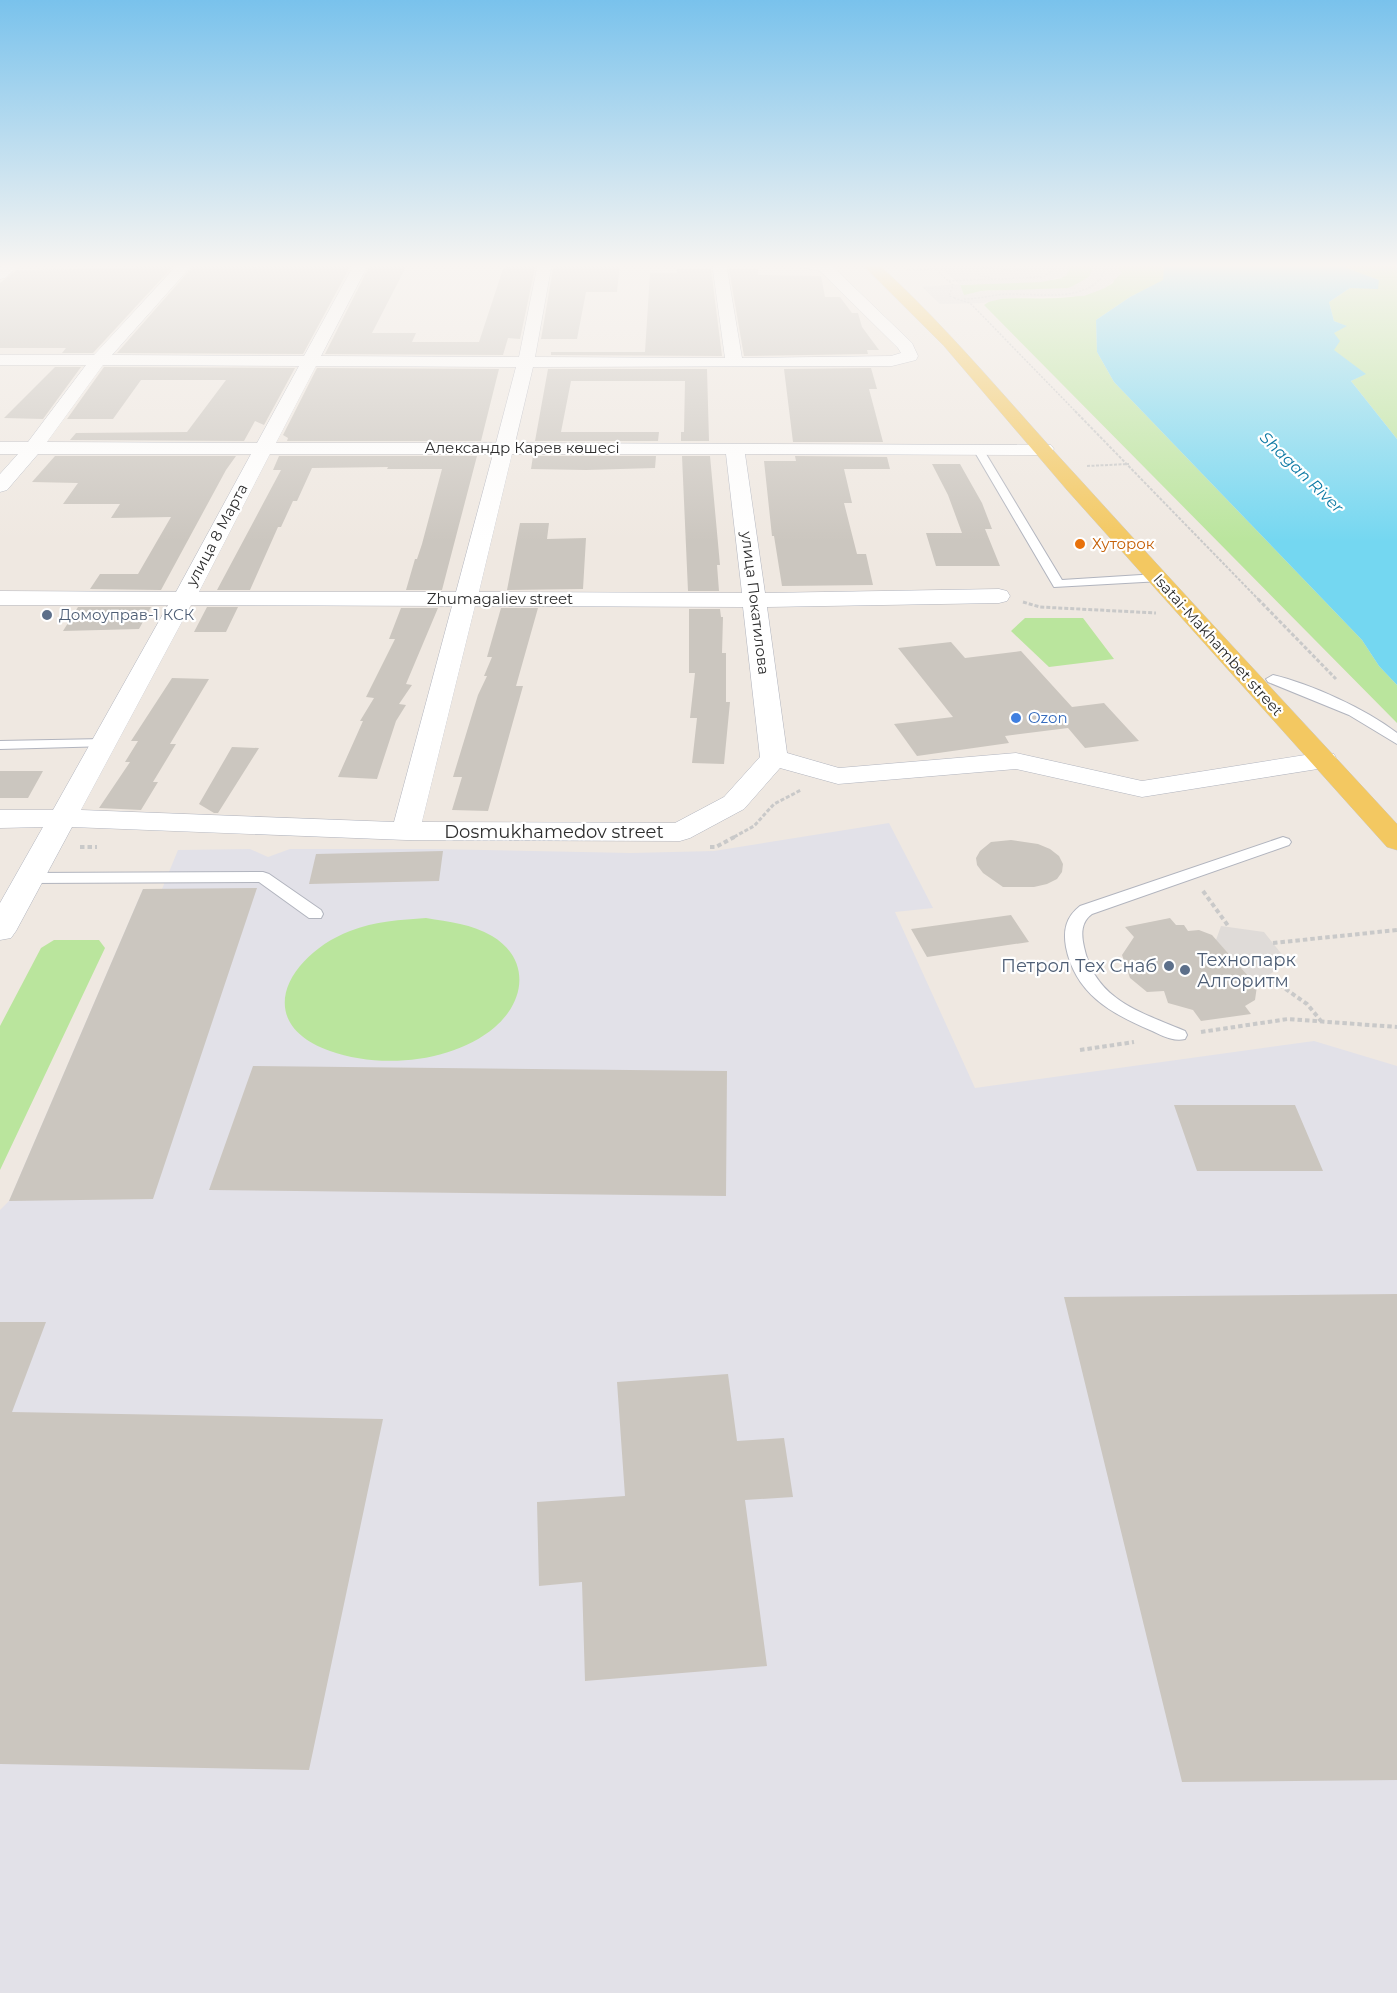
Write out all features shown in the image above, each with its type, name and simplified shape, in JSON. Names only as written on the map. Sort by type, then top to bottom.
[{"type":"main road","name":"Isatai-Makhambet street","points":[[962,356],[1055,449],[1397,813]]},
{"type":"main road","name":"Isatai-Makhambet street","points":[[980,356],[1157,578],[1397,841]]},
{"type":"street","points":[[0,486],[33,448],[103,356]]},
{"type":"street","name":"улица 8 Марта","points":[[0,931],[184,598],[312,356]]},
{"type":"street","points":[[406,831],[527,356]]},
{"type":"street","points":[[733,356],[734,363]]},
{"type":"street","points":[[0,360],[734,363],[892,361],[909,356]]},
{"type":"street","name":"Александр Карев көшесі","points":[[0,448],[1055,449]]},
{"type":"street","name":"улица Покатилова","points":[[735,448],[774,758]]},
{"type":"street","name":"Zhumagaliev street","points":[[0,598],[755,600],[999,596]]},
{"type":"street","points":[[774,758],[837,776],[1016,761],[1142,789],[1324,760]]},
{"type":"street","name":"Dosmukhamedov street","points":[[0,819],[62,818],[406,831],[680,832],[734,803],[774,758]]},
{"type":"lane","points":[[978,449],[1058,584],[1157,578]]},
{"type":"lane","points":[[1273,680],[1336,704],[1387,731],[1397,740]]},
{"type":"lane","points":[[0,745],[104,743]]},
{"type":"lane","points":[[1178,1035],[1113,1006],[1089,985],[1075,948],[1073,927],[1077,916],[1086,910],[1283,843]]},
{"type":"lane","points":[[29,878],[263,877],[315,914]]},
{"type":"path","points":[[1022,356],[1337,679]]},
{"type":"path","points":[[999,596],[1040,607],[1190,615]]},
{"type":"path","points":[[1190,874],[1229,927]]},
{"type":"path","points":[[1273,943],[1397,930]]},
{"type":"path","points":[[1267,976],[1307,1004],[1322,1022]]},
{"type":"path","points":[[1080,1050],[1288,1019],[1397,1028]]},
{"type":"shaded area","points":[[889,823],[933,908],[895,912],[975,1088],[1314,1041],[1397,1066],[1397,1993],[0,1993],[0,1210],[9,1201],[143,889],[162,889],[178,850],[250,849],[268,857],[290,849],[631,853],[714,851]]},
{"type":"shaded area","points":[[1221,926],[1264,932],[1288,962],[1267,976],[1250,978],[1216,940]]},
{"type":"green space","points":[[1034,356],[1099,356],[1114,382],[1362,640],[1379,666],[1397,685],[1397,723]]},
{"type":"green space","points":[[1341,356],[1397,356],[1397,439],[1351,381],[1365,374]]},
{"type":"green space","points":[[1025,618],[1083,618],[1114,659],[1049,667],[1011,631]]},
{"type":"green space","points":[[426,918],[460,924],[484,932],[504,945],[513,956],[518,968],[518,992],[513,1005],[495,1027],[478,1039],[438,1055],[393,1061],[350,1057],[330,1051],[305,1038],[291,1023],[285,1006],[287,989],[296,971],[310,955],[329,942],[359,928],[388,921]]},
{"type":"green space","points":[[54,940],[99,940],[105,948],[0,1170],[0,1026],[41,948]]},
{"type":"water","name":"Shagan River","points":[[1099,356],[1342,356],[1366,374],[1351,381],[1397,439],[1397,685],[1379,666],[1362,640],[1114,382]]},
{"type":"building","points":[[55,367],[81,367],[43,419],[4,418]]},
{"type":"building","points":[[104,367],[295,368],[264,425],[255,421],[244,441],[70,440],[76,433],[187,432],[226,380],[141,380],[113,419],[67,419]]},
{"type":"building","points":[[317,368],[499,369],[481,441],[287,441],[288,438],[283,435]]},
{"type":"building","points":[[871,368],[877,389],[869,389],[883,442],[793,442],[784,369]]},
{"type":"building","points":[[548,369],[707,369],[709,441],[681,441],[681,432],[684,432],[685,381],[571,381],[561,432],[659,432],[658,441],[535,441]]},
{"type":"building","points":[[55,456],[236,456],[226,470],[161,590],[90,589],[100,574],[138,574],[171,517],[111,518],[120,504],[63,504],[78,483],[32,482]]},
{"type":"building","points":[[279,456],[477,456],[442,590],[406,590],[422,544],[442,469],[387,469],[388,467],[312,468],[297,501],[293,501],[281,527],[278,527],[250,590],[217,590],[281,470],[273,470]]},
{"type":"building","points":[[533,456],[656,456],[655,468],[586,470],[531,469]]},
{"type":"building","points":[[682,456],[710,456],[720,565],[717,565],[719,591],[688,591]]},
{"type":"building","points":[[795,456],[887,457],[890,469],[844,469],[852,503],[844,503],[857,554],[866,554],[873,585],[782,586],[774,536],[772,536],[764,461],[796,461]]},
{"type":"building","points":[[932,464],[960,464],[982,503],[992,529],[985,529],[1000,566],[936,566],[926,533],[962,533],[948,495]]},
{"type":"building","points":[[520,523],[549,523],[547,539],[586,538],[583,589],[507,590]]},
{"type":"building","points":[[78,607],[151,607],[139,629],[63,631]]},
{"type":"building","points":[[207,607],[238,607],[226,632],[194,632]]},
{"type":"building","points":[[401,608],[438,608],[406,684],[412,685],[399,704],[406,705],[396,721],[377,779],[338,777],[363,721],[360,721],[374,698],[366,697],[395,639],[389,639]]},
{"type":"building","points":[[501,608],[538,608],[516,686],[523,686],[488,811],[452,810],[462,777],[453,777],[478,695],[487,676],[484,676],[492,657],[487,657]]},
{"type":"building","points":[[689,609],[720,609],[721,617],[723,617],[722,653],[726,653],[726,702],[730,702],[724,764],[692,763],[697,718],[690,718],[695,673],[689,673]]},
{"type":"building","points":[[951,642],[965,658],[1021,651],[1072,707],[1104,703],[1139,741],[1085,748],[1068,728],[1005,736],[1009,743],[917,756],[894,724],[953,717],[898,648]]},
{"type":"building","points":[[172,678],[209,679],[170,744],[176,744],[153,782],[158,782],[141,810],[99,808],[130,762],[125,762],[138,741],[131,741]]},
{"type":"building","points":[[232,747],[259,748],[218,813],[214,813],[199,804]]},
{"type":"building","points":[[0,771],[43,771],[28,798],[0,798]]},
{"type":"building","points":[[1011,840],[1038,844],[1059,856],[1063,864],[1062,872],[1057,879],[1034,887],[1003,887],[983,873],[977,865],[976,858],[980,851],[991,842]]},
{"type":"building","points":[[443,851],[439,881],[309,884],[316,854]]},
{"type":"building","points":[[257,888],[153,1199],[9,1201],[143,889]]},
{"type":"building","points":[[1011,915],[1029,942],[927,957],[911,929]]},
{"type":"building","name":"Технопарк Алгоритм","points":[[1170,918],[1176,925],[1184,925],[1188,931],[1199,930],[1212,935],[1257,986],[1255,1000],[1245,1006],[1251,1014],[1201,1021],[1193,1010],[1168,1003],[1164,991],[1147,992],[1130,978],[1122,955],[1134,937],[1125,927]]},
{"type":"building","points":[[253,1066],[727,1071],[726,1196],[209,1190]]},
{"type":"building","points":[[1174,1105],[1295,1105],[1323,1171],[1197,1171]]},
{"type":"building","points":[[1397,1294],[1397,1780],[1182,1782],[1064,1297]]},
{"type":"building","points":[[0,1322],[46,1322],[12,1412],[383,1419],[309,1770],[0,1764]]},
{"type":"building","points":[[728,1374],[737,1441],[784,1438],[793,1497],[745,1500],[767,1666],[585,1681],[582,1582],[539,1586],[537,1502],[625,1496],[617,1382]]},
{"type":"place","name":"Хуторок","points":[[1080,544]]},
{"type":"place","name":"Домоуправ-1 КСК","points":[[47,615]]},
{"type":"place","name":"Ozon","points":[[1016,718]]},
{"type":"place","name":"Петрол Тех Снаб","points":[[1169,966]]},
{"type":"place","name":"Технопарк Алгоритм","points":[[1185,970]]}]
